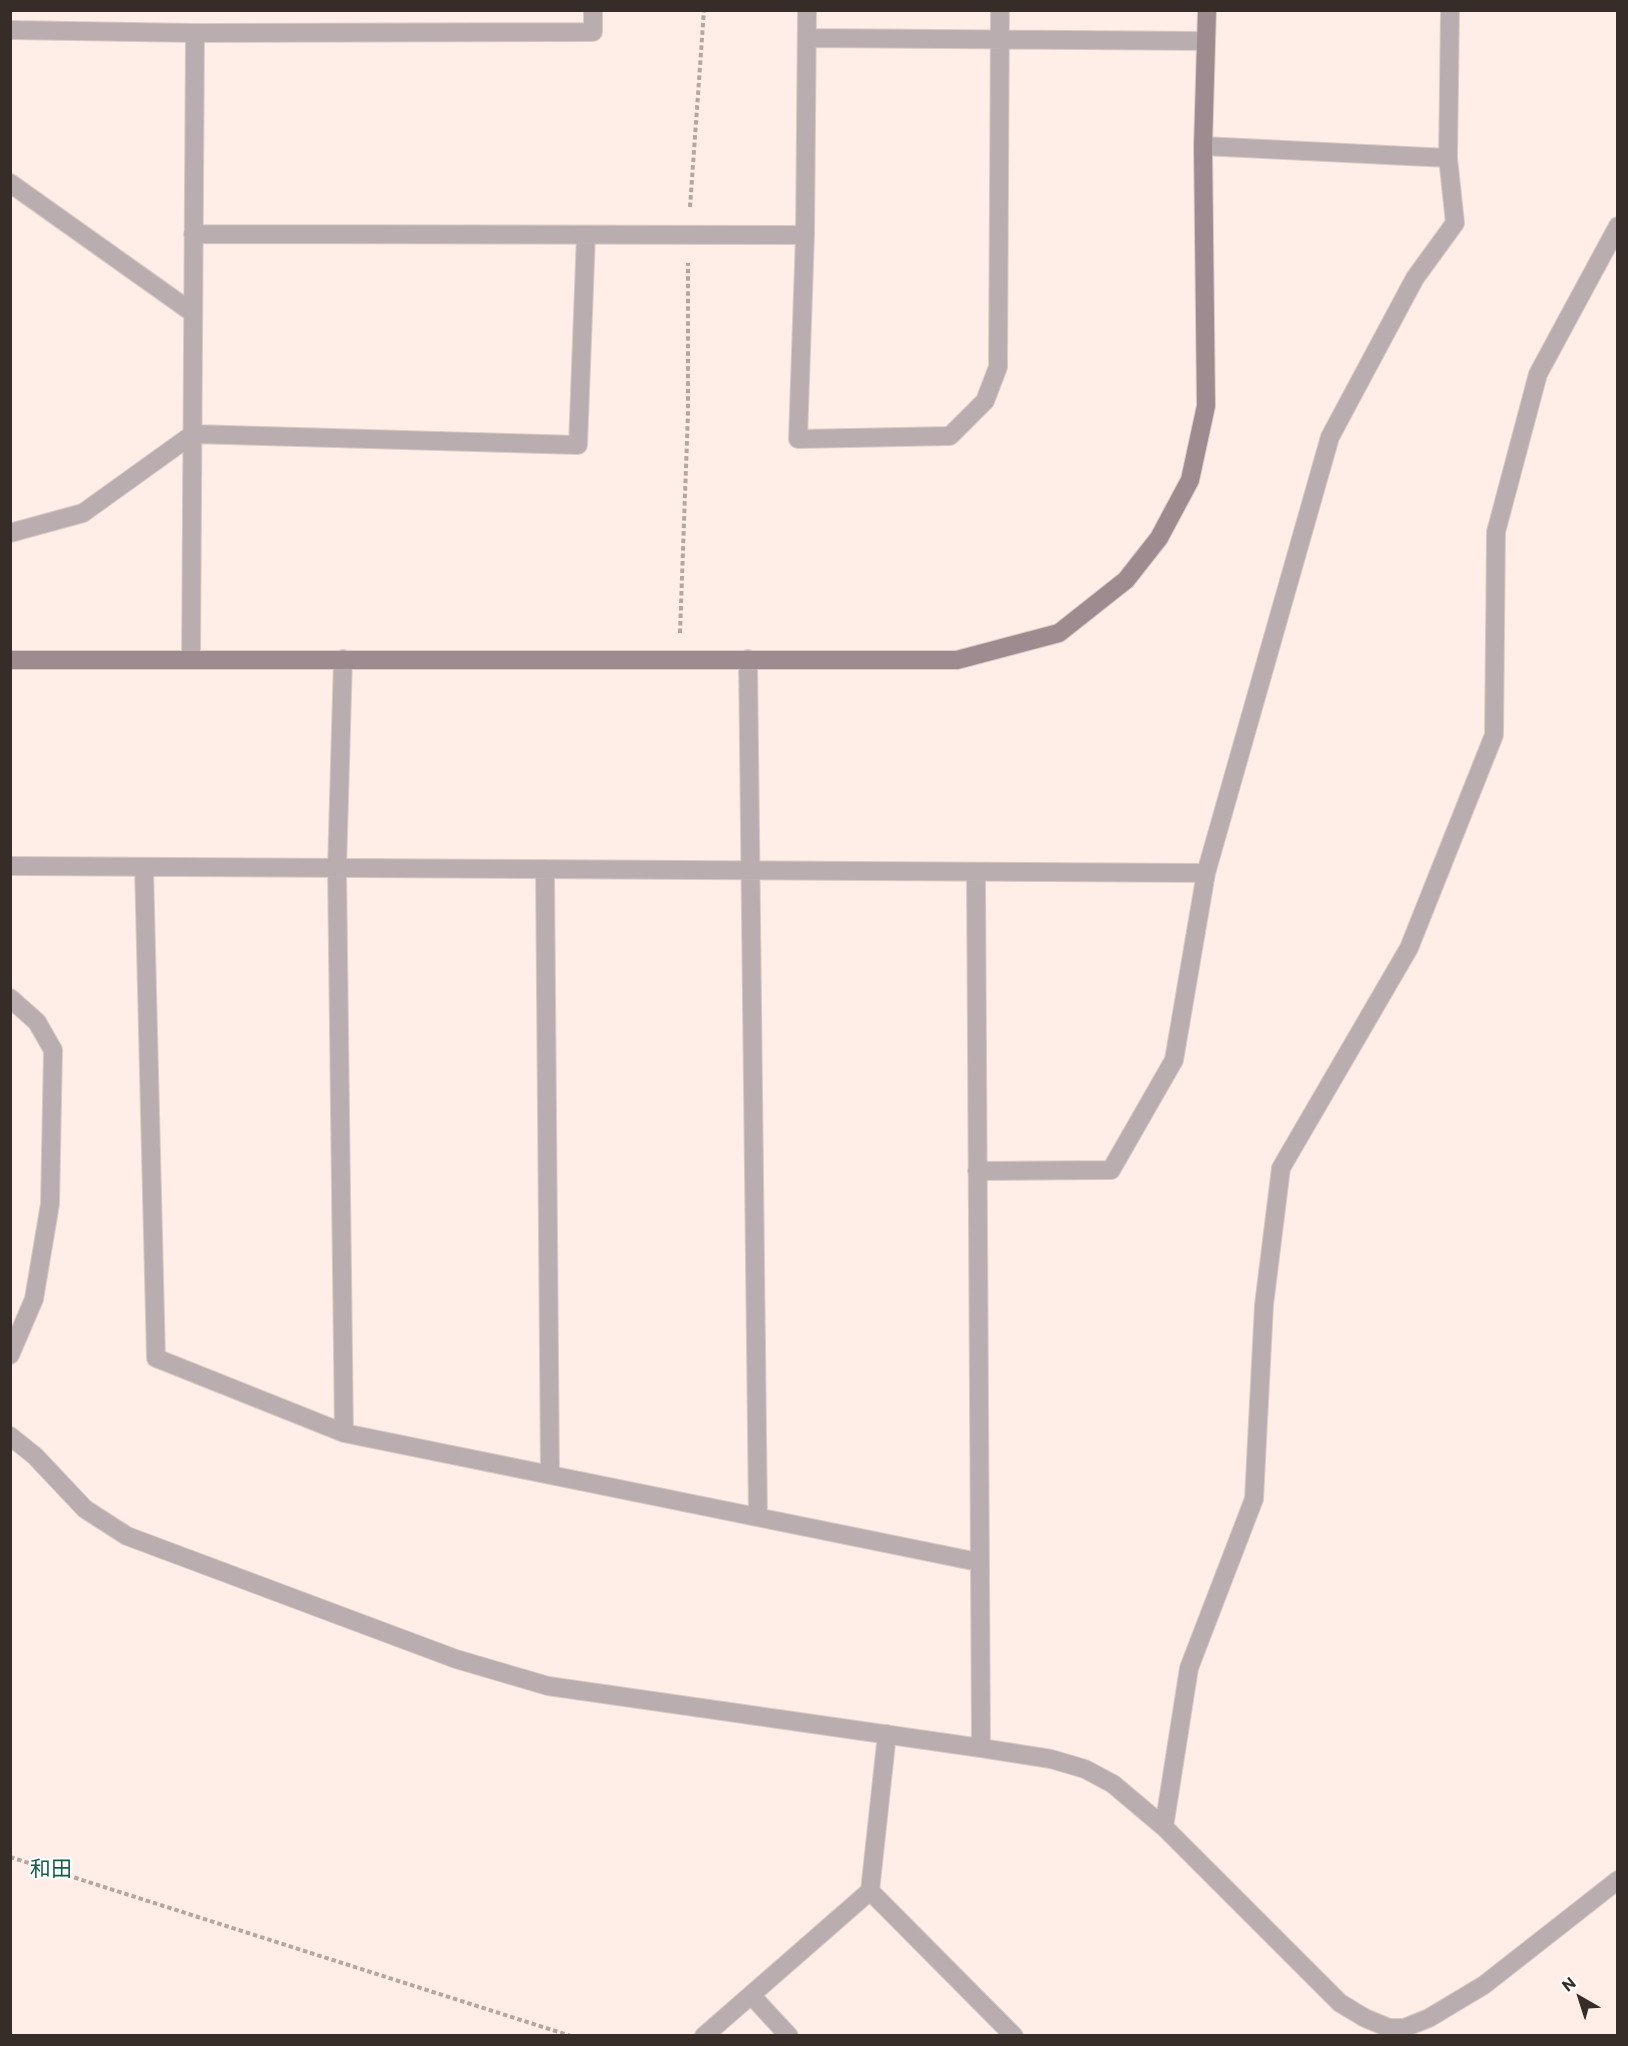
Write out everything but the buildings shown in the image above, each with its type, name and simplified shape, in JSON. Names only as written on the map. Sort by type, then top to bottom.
[{"type":"street","points":[[10,30],[195,33],[593,32],[593,10]]},
{"type":"street","points":[[807,10],[805,235],[798,439],[950,436],[985,401],[998,367],[1000,10]]},
{"type":"street","points":[[10,660],[957,660],[1059,633],[1126,580],[1159,538],[1190,480],[1206,406],[1203,146],[1207,10]]},
{"type":"street","points":[[977,1171],[1111,1170],[1174,1060],[1206,873],[1330,437],[1415,278],[1455,223],[1448,158],[1450,10]]},
{"type":"street","points":[[192,659],[195,33]]},
{"type":"street","points":[[807,38],[1206,41]]},
{"type":"street","points":[[1203,146],[1448,158]]},
{"type":"street","points":[[10,183],[193,313]]},
{"type":"street","points":[[1164,1827],[1189,1668],[1254,1499],[1264,1305],[1281,1168],[1409,948],[1494,735],[1496,532],[1538,374],[1617,226]]},
{"type":"street","points":[[194,234],[805,235]]},
{"type":"street","points":[[10,533],[84,513],[193,434],[578,445],[586,235]]},
{"type":"street","points":[[343,659],[338,868],[344,1433]]},
{"type":"street","points":[[748,659],[758,1517]]},
{"type":"street","points":[[10,866],[1206,873]]},
{"type":"street","points":[[144,867],[156,1358],[344,1433],[978,1562]]},
{"type":"street","points":[[545,869],[550,1475]]},
{"type":"street","points":[[976,873],[978,1562],[981,1748]]},
{"type":"street","points":[[10,998],[37,1023],[53,1050],[50,1204],[34,1299],[10,1355]]},
{"type":"street","points":[[10,1436],[35,1456],[85,1509],[127,1536],[456,1659],[548,1686],[981,1748],[1051,1759],[1085,1769],[1113,1784],[1164,1827],[1340,2002],[1365,2018],[1389,2028],[1404,2028],[1429,2018],[1484,1985],[1617,1880]]},
{"type":"street","points":[[704,2036],[870,1891],[887,1734]]},
{"type":"street","points":[[870,1891],[1014,2036]]},
{"type":"street","points":[[751,1995],[789,2036]]},
{"type":"path","points":[[680,659],[688,412],[688,234],[704,10]]},
{"type":"path","points":[[10,1857],[571,2036]]},
{"type":"district","name":"和田","points":[[51,1869]]}]
